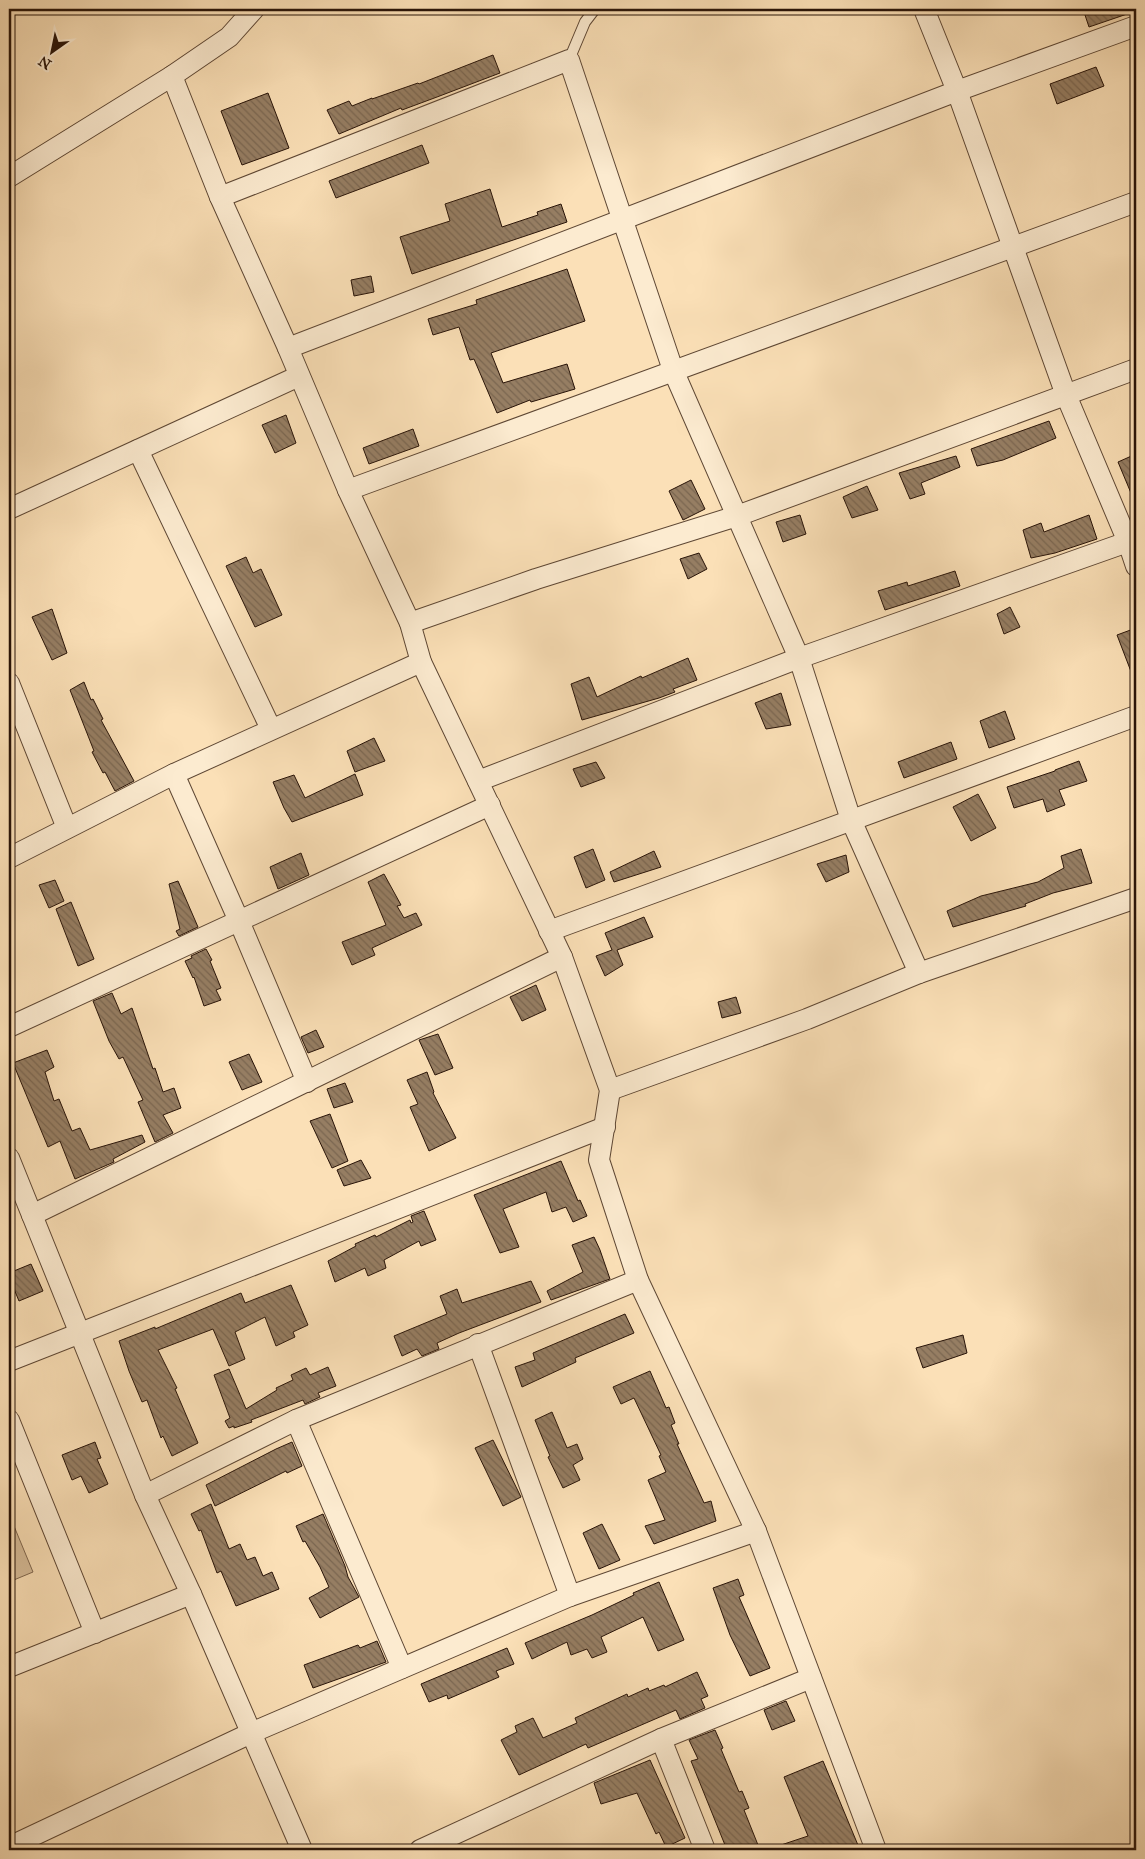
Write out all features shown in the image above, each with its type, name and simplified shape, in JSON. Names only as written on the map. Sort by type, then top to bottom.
[{"type":"street","points":[[9,177],[172,76],[229,37],[254,9]]},
{"type":"street","points":[[924,9],[958,91],[1066,395],[1132,540],[1136,566]]},
{"type":"street","points":[[288,348],[958,91],[1136,26]]},
{"type":"street","points":[[220,197],[568,60],[673,370],[799,658],[852,820],[919,973]]},
{"type":"street","points":[[172,76],[220,197],[288,348],[348,490],[410,623],[421,662],[562,957],[610,1090],[599,1160],[638,1280],[756,1531],[876,1850]]},
{"type":"street","points":[[348,490],[1136,202]]},
{"type":"street","points":[[410,623],[536,579],[737,516],[1136,368]]},
{"type":"street","points":[[9,509],[299,376]]},
{"type":"street","points":[[138,450],[271,729]]},
{"type":"street","points":[[478,780],[799,658],[1132,540]]},
{"type":"street","points":[[9,858],[174,774],[421,662]]},
{"type":"street","points":[[9,683],[67,828]]},
{"type":"street","points":[[549,931],[1136,716]]},
{"type":"street","points":[[174,774],[307,1082]]},
{"type":"street","points":[[9,1027],[490,805]]},
{"type":"street","points":[[610,1090],[807,1019],[919,973],[1136,898]]},
{"type":"street","points":[[32,1215],[562,957]]},
{"type":"street","points":[[9,1361],[605,1126]]},
{"type":"street","points":[[9,1158],[145,1495],[191,1594],[302,1850]]},
{"type":"street","points":[[145,1495],[296,1420],[638,1280]]},
{"type":"street","points":[[478,1344],[570,1596]]},
{"type":"street","points":[[9,1420],[95,1633]]},
{"type":"street","points":[[296,1420],[402,1668]]},
{"type":"street","points":[[9,1848],[251,1733],[570,1596],[756,1531]]},
{"type":"street","points":[[9,1667],[191,1594]]},
{"type":"street","points":[[420,1850],[661,1740],[811,1678]]},
{"type":"street","points":[[661,1740],[705,1850]]},
{"type":"lane","points":[[568,60],[585,22],[595,9]]},
{"type":"shaded area","points":[[9,1514],[33,1572],[9,1582]]},
{"type":"building","points":[[1083,9],[1133,9],[1133,12],[1089,27]]},
{"type":"building","points":[[493,55],[500,73],[402,110],[401,108],[339,134],[327,110],[349,101],[352,106],[419,84]]},
{"type":"building","points":[[1096,67],[1104,86],[1057,104],[1050,84]]},
{"type":"building","points":[[268,93],[289,148],[242,165],[221,111]]},
{"type":"building","points":[[422,145],[429,163],[336,198],[329,181]]},
{"type":"building","points":[[490,189],[502,227],[538,215],[537,212],[561,204],[567,222],[412,274],[400,237],[450,221],[445,204]]},
{"type":"building","points":[[567,269],[585,321],[491,353],[503,383],[567,364],[575,389],[531,402],[530,400],[497,413],[474,359],[470,360],[459,327],[433,335],[428,319],[477,304],[476,300]]},
{"type":"building","points":[[371,276],[374,292],[354,296],[351,280]]},
{"type":"building","points":[[286,415],[296,443],[275,453],[262,425]]},
{"type":"building","points":[[1049,421],[1056,438],[1003,460],[977,466],[971,449]]},
{"type":"building","points":[[413,429],[419,446],[369,464],[363,448]]},
{"type":"building","points":[[1136,454],[1136,505],[1118,462]]},
{"type":"building","points":[[956,456],[960,467],[921,483],[925,494],[910,499],[899,473]]},
{"type":"building","points":[[691,480],[705,509],[683,520],[669,491]]},
{"type":"building","points":[[867,486],[878,510],[852,518],[843,497]]},
{"type":"building","points":[[800,515],[806,534],[783,542],[776,522]]},
{"type":"building","points":[[1089,515],[1097,539],[1055,553],[1031,558],[1023,530],[1041,523],[1044,532]]},
{"type":"building","points":[[699,553],[707,569],[688,579],[680,559]]},
{"type":"building","points":[[246,557],[253,573],[261,569],[282,615],[255,627],[226,566]]},
{"type":"building","points":[[955,571],[960,586],[885,610],[878,591],[907,582],[908,586]]},
{"type":"building","points":[[1010,607],[1020,627],[1004,634],[997,614]]},
{"type":"building","points":[[52,609],[67,653],[52,660],[32,617]]},
{"type":"building","points":[[1136,628],[1136,682],[1135,682],[1117,635]]},
{"type":"building","points":[[688,658],[697,680],[673,689],[675,692],[659,698],[582,720],[571,684],[589,677],[597,697],[641,676],[642,678]]},
{"type":"building","points":[[84,682],[91,700],[93,699],[103,719],[101,720],[134,781],[115,791],[92,752],[94,751],[70,690]]},
{"type":"building","points":[[781,693],[791,725],[766,729],[755,703]]},
{"type":"building","points":[[1005,711],[1015,739],[989,748],[980,721]]},
{"type":"building","points":[[374,738],[385,761],[355,772],[347,751]]},
{"type":"building","points":[[951,742],[957,759],[904,778],[898,762]]},
{"type":"building","points":[[1079,761],[1087,781],[1059,790],[1065,805],[1047,812],[1043,799],[1014,808],[1007,787]]},
{"type":"building","points":[[596,762],[605,778],[581,787],[573,769]]},
{"type":"building","points":[[355,774],[363,795],[292,822],[273,782],[294,775],[305,798]]},
{"type":"building","points":[[978,794],[996,828],[971,841],[953,807]]},
{"type":"building","points":[[593,849],[605,880],[586,888],[574,857]]},
{"type":"building","points":[[1081,849],[1092,883],[1053,893],[1025,904],[1026,906],[953,927],[947,911],[981,896],[1038,882],[1064,868],[1061,856]]},
{"type":"building","points":[[654,851],[661,867],[614,882],[610,872]]},
{"type":"building","points":[[301,853],[309,875],[278,889],[270,867]]},
{"type":"building","points":[[846,855],[849,872],[826,882],[817,864]]},
{"type":"building","points":[[384,874],[401,905],[397,906],[404,918],[416,913],[422,925],[372,948],[375,955],[352,965],[342,942],[386,925],[368,882]]},
{"type":"building","points":[[55,880],[64,901],[49,908],[39,885]]},
{"type":"building","points":[[178,881],[198,927],[179,936],[176,931],[180,929],[169,884]]},
{"type":"building","points":[[71,902],[94,959],[78,966],[56,909]]},
{"type":"building","points":[[644,917],[653,937],[617,950],[623,965],[605,976],[596,956],[612,950],[605,933]]},
{"type":"building","points":[[206,949],[212,960],[210,961],[221,988],[216,990],[221,1000],[204,1006],[194,977],[185,961]]},
{"type":"building","points":[[536,985],[546,1010],[522,1021],[510,997]]},
{"type":"building","points":[[112,993],[121,1014],[132,1008],[163,1092],[174,1088],[181,1108],[163,1115],[173,1133],[155,1142],[138,1102],[143,1100],[123,1057],[119,1059],[109,1041],[93,1001]]},
{"type":"building","points":[[736,997],[741,1013],[722,1018],[718,1002]]},
{"type":"building","points":[[316,1030],[324,1047],[308,1053],[301,1037]]},
{"type":"building","points":[[438,1034],[453,1068],[435,1075],[419,1040]]},
{"type":"building","points":[[47,1050],[54,1067],[45,1072],[54,1101],[59,1099],[72,1131],[80,1128],[90,1150],[142,1135],[145,1142],[113,1159],[114,1162],[75,1179],[60,1141],[48,1147],[13,1063]]},
{"type":"building","points":[[249,1054],[262,1082],[242,1090],[229,1062]]},
{"type":"building","points":[[427,1072],[433,1093],[456,1138],[429,1151],[410,1107],[418,1104],[407,1080]]},
{"type":"building","points":[[345,1083],[353,1102],[334,1108],[327,1089]]},
{"type":"building","points":[[330,1114],[348,1161],[332,1168],[310,1121]]},
{"type":"building","points":[[361,1160],[371,1178],[344,1186],[337,1170]]},
{"type":"building","points":[[561,1161],[578,1201],[580,1200],[587,1216],[573,1222],[566,1207],[552,1212],[546,1192],[503,1209],[519,1247],[500,1253],[474,1195]]},
{"type":"building","points":[[424,1211],[436,1240],[421,1246],[419,1241],[384,1260],[386,1268],[368,1276],[365,1268],[335,1282],[328,1261],[356,1246],[355,1244],[375,1235],[376,1237],[410,1220],[411,1223],[413,1222],[411,1216]]},
{"type":"building","points":[[594,1237],[610,1279],[551,1300],[547,1291],[583,1272],[572,1245]]},
{"type":"building","points":[[31,1264],[43,1291],[19,1301],[9,1273]]},
{"type":"building","points":[[531,1281],[541,1302],[459,1333],[437,1343],[439,1349],[422,1356],[417,1349],[402,1356],[394,1336],[447,1314],[440,1296],[457,1289],[462,1303]]},
{"type":"building","points":[[291,1285],[308,1325],[293,1332],[295,1337],[276,1346],[265,1317],[235,1332],[245,1359],[229,1366],[213,1329],[158,1350],[177,1388],[175,1389],[198,1443],[172,1456],[163,1436],[161,1438],[147,1400],[142,1402],[119,1341],[155,1327],[155,1329],[241,1293],[245,1303]]},
{"type":"building","points":[[625,1314],[634,1333],[575,1358],[576,1362],[522,1387],[515,1367],[535,1360],[533,1353]]},
{"type":"building","points":[[963,1335],[967,1353],[923,1368],[916,1348]]},
{"type":"building","points":[[328,1367],[336,1386],[318,1393],[320,1397],[305,1404],[303,1400],[234,1428],[234,1426],[229,1428],[225,1421],[230,1418],[214,1375],[229,1369],[246,1409],[277,1390],[276,1388],[293,1380],[291,1375],[306,1368],[310,1375]]},
{"type":"building","points":[[650,1371],[666,1408],[669,1407],[675,1423],[671,1425],[679,1444],[677,1444],[704,1503],[711,1501],[716,1521],[654,1544],[645,1526],[665,1520],[648,1480],[666,1472],[659,1456],[661,1455],[634,1398],[621,1404],[613,1387]]},
{"type":"building","points":[[552,1412],[567,1448],[577,1444],[583,1459],[573,1465],[580,1480],[563,1488],[548,1457],[550,1456],[535,1420]]},
{"type":"building","points":[[493,1440],[521,1497],[503,1506],[475,1448]]},
{"type":"building","points":[[95,1442],[101,1458],[97,1459],[108,1484],[89,1493],[81,1476],[72,1480],[62,1455]]},
{"type":"building","points":[[292,1442],[302,1466],[287,1473],[286,1471],[215,1506],[206,1485]]},
{"type":"building","points":[[211,1504],[229,1549],[240,1544],[247,1560],[255,1557],[263,1576],[272,1572],[279,1589],[236,1606],[221,1571],[217,1573],[201,1530],[199,1531],[191,1514]]},
{"type":"building","points":[[323,1514],[348,1577],[359,1597],[320,1618],[309,1598],[329,1587],[320,1567],[305,1541],[303,1542],[296,1526]]},
{"type":"building","points":[[602,1524],[620,1560],[599,1569],[583,1533]]},
{"type":"building","points":[[738,1579],[744,1595],[739,1597],[770,1668],[750,1676],[730,1635],[713,1588]]},
{"type":"building","points":[[659,1582],[684,1640],[658,1651],[643,1617],[601,1637],[607,1652],[592,1658],[587,1649],[571,1655],[567,1642],[532,1659],[525,1643],[592,1615],[634,1595],[633,1593]]},
{"type":"building","points":[[377,1641],[386,1662],[313,1688],[304,1665],[358,1645],[360,1648]]},
{"type":"building","points":[[507,1648],[514,1664],[496,1671],[499,1677],[448,1699],[447,1695],[429,1702],[421,1684]]},
{"type":"building","points":[[697,1672],[708,1696],[701,1699],[705,1708],[680,1719],[676,1710],[588,1748],[586,1744],[519,1775],[501,1740],[517,1732],[515,1726],[533,1718],[543,1738],[577,1723],[575,1718],[627,1694],[628,1697],[648,1688],[649,1691],[664,1685],[665,1687]]},
{"type":"building","points":[[786,1701],[795,1721],[772,1730],[764,1710]]},
{"type":"building","points":[[715,1730],[739,1792],[742,1791],[749,1808],[744,1810],[760,1850],[727,1850],[691,1761],[698,1759],[689,1740]]},
{"type":"building","points":[[650,1760],[685,1838],[666,1847],[659,1832],[656,1834],[637,1793],[601,1804],[594,1783]]},
{"type":"building","points":[[823,1761],[860,1850],[775,1850],[775,1847],[808,1836],[784,1777]]}]
